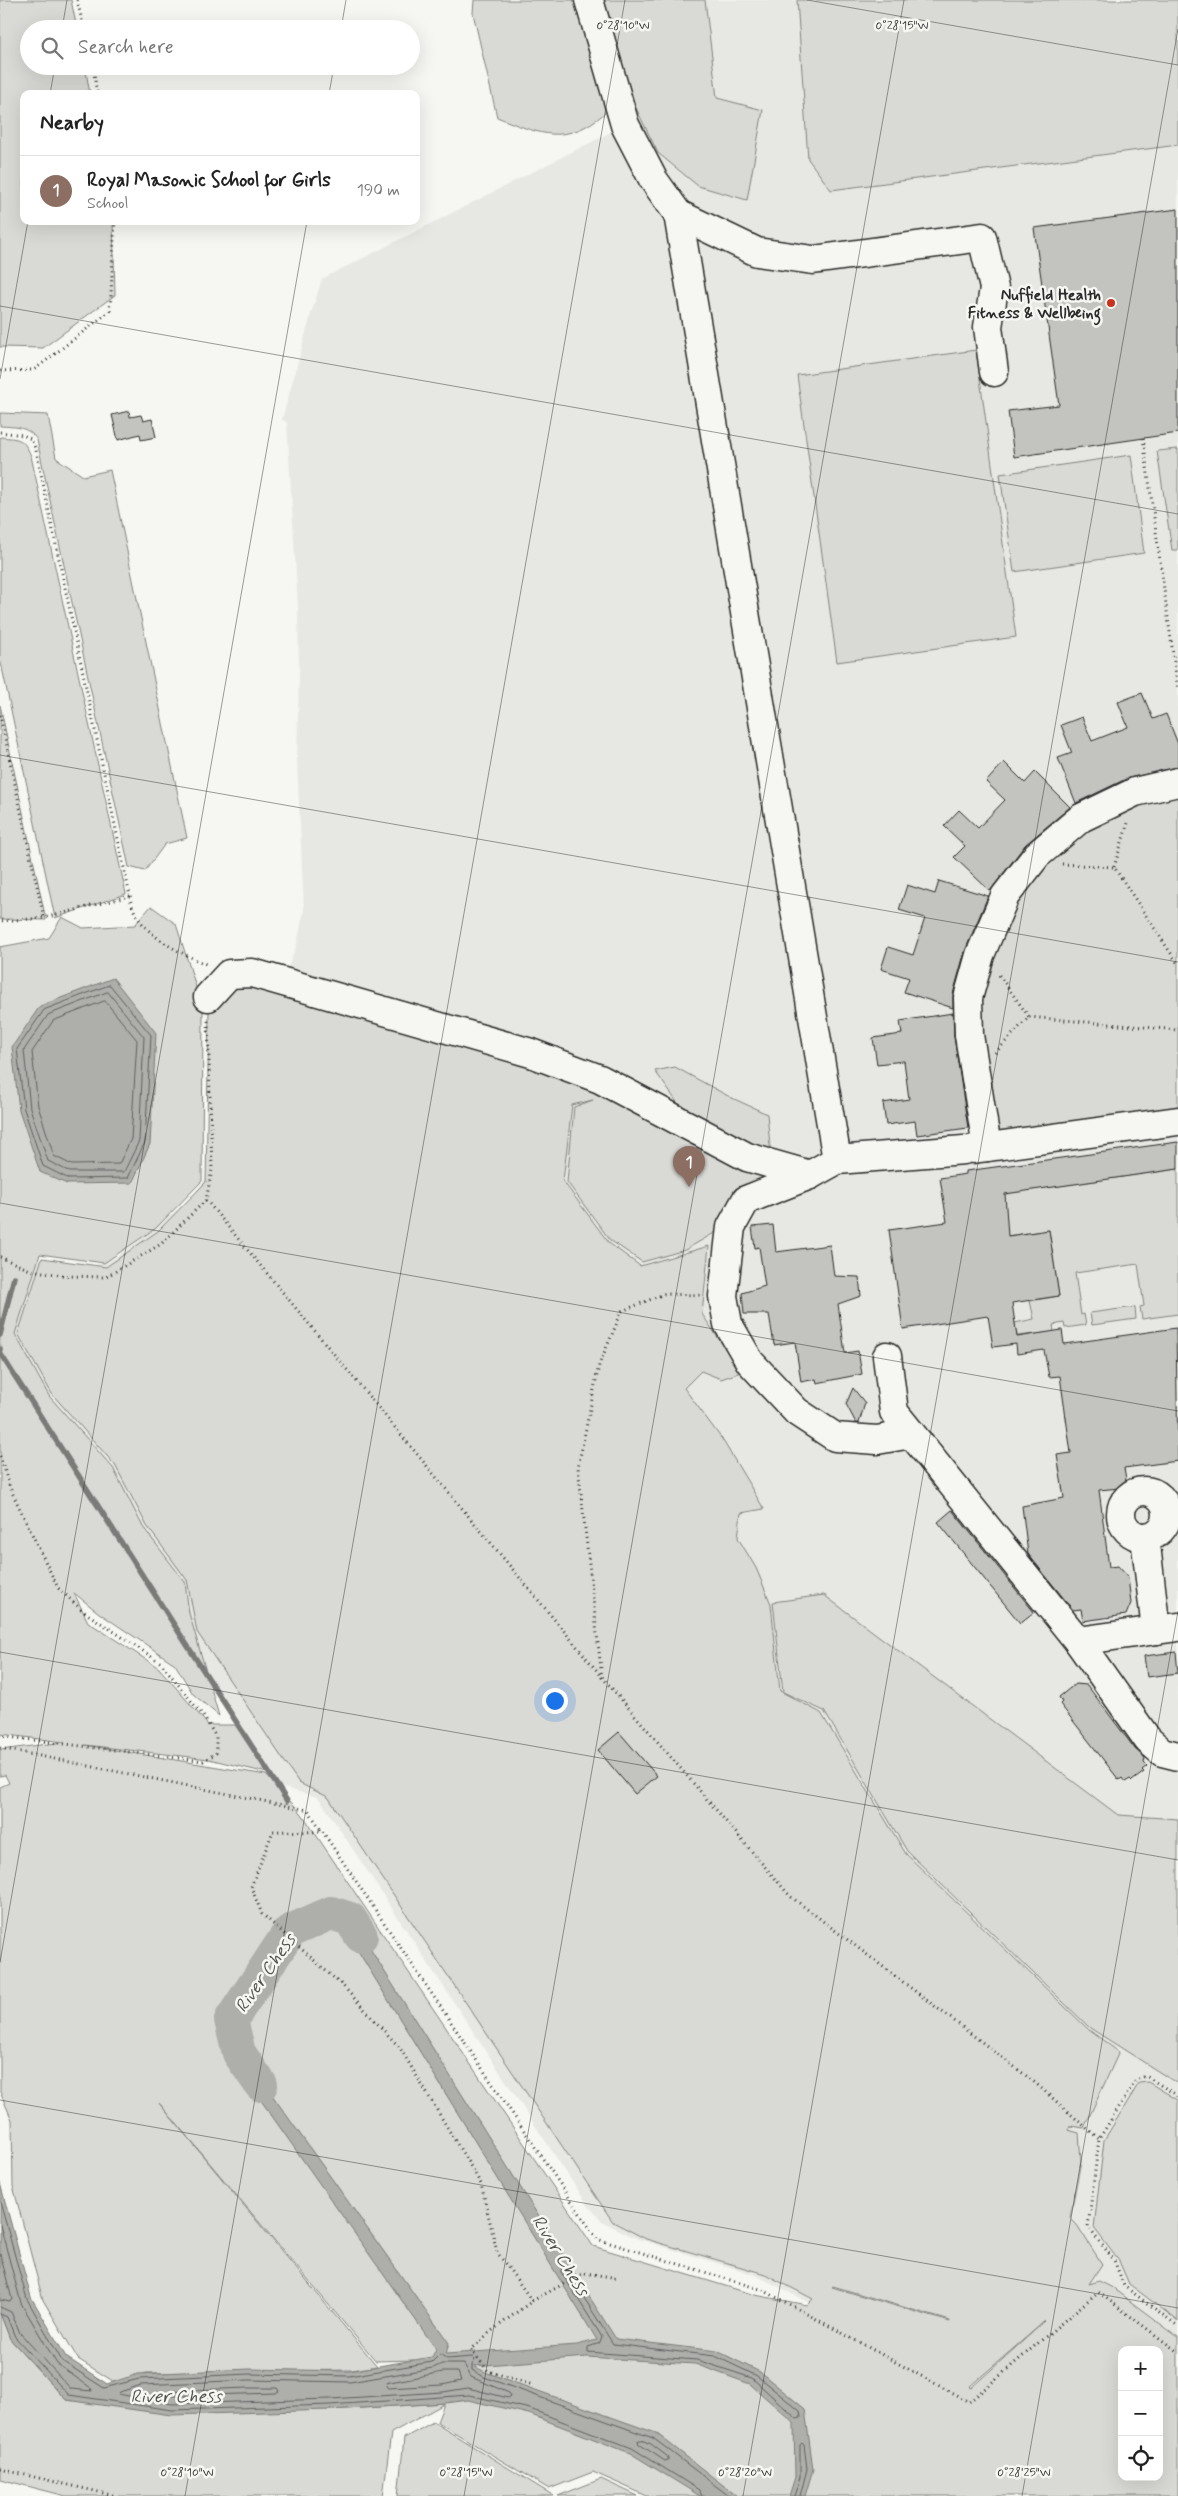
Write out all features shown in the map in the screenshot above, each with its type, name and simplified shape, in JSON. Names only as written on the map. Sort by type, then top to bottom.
[{"type":"lane","points":[[589,0],[625,125],[653,179],[678,214],[837,1160]]},
{"type":"lane","points":[[678,214],[757,252],[813,260],[982,237],[994,288],[988,327],[994,372]]},
{"type":"lane","points":[[974,1149],[975,1073],[969,1035],[968,998],[982,952],[1005,896],[1031,862],[1081,818],[1139,791],[1178,782]]},
{"type":"lane","points":[[208,997],[229,974],[252,974],[531,1053],[600,1079],[747,1157],[810,1175]]},
{"type":"lane","points":[[911,1434],[877,1440],[835,1437],[803,1416],[750,1362],[728,1324],[723,1296],[730,1227],[746,1200],[810,1175],[837,1160],[974,1149],[1178,1120]]},
{"type":"lane","points":[[887,1356],[894,1412],[1078,1641],[1148,1740],[1162,1752],[1178,1756]]},
{"type":"lane","points":[[1078,1641],[1167,1628],[1145,1537]]},
{"type":"path","points":[[77,0],[82,20]]},
{"type":"path","points":[[94,75],[96,90]]},
{"type":"path","points":[[0,371],[34,370],[110,311],[115,225]]},
{"type":"path","points":[[0,432],[22,435],[30,439],[36,450],[130,896],[131,909],[152,934],[195,959],[229,974]]},
{"type":"path","points":[[1143,438],[1178,690]]},
{"type":"path","points":[[0,714],[44,918]]},
{"type":"path","points":[[1114,867],[1139,791]]},
{"type":"path","points":[[1031,862],[1114,867]]},
{"type":"path","points":[[1114,867],[1178,964]]},
{"type":"path","points":[[0,921],[44,918],[130,896]]},
{"type":"path","points":[[982,952],[1029,1017],[1178,1030]]},
{"type":"path","points":[[0,1257],[30,1270],[68,1276],[106,1277],[160,1244],[206,1200],[212,1170],[208,997]]},
{"type":"path","points":[[975,1073],[1029,1017]]},
{"type":"path","points":[[206,1200],[602,1678],[790,1896],[1033,2081],[1099,2140]]},
{"type":"path","points":[[602,1678],[578,1467],[600,1366],[622,1311],[664,1294],[723,1296]]},
{"type":"path","points":[[0,1456],[10,1488],[58,1588],[83,1611],[161,1664],[204,1717],[216,1737],[216,1753],[203,1761],[0,1736]]},
{"type":"path","points":[[0,1748],[308,1810],[597,2239],[763,2290],[969,2402],[1098,2292],[1178,2352]]},
{"type":"path","points":[[318,1824],[321,1832],[273,1831],[251,1887],[262,1914],[343,1986],[400,2048],[481,2184],[497,2252],[532,2300]]},
{"type":"path","points":[[1178,2096],[1146,2076],[1136,2080],[1099,2140],[1088,2227],[1114,2260],[1124,2286],[1178,2326]]},
{"type":"path","points":[[533,2385],[488,2371],[471,2350],[489,2333],[532,2300],[584,2273],[619,2278]]},
{"type":"path","points":[[0,2469],[116,2496]]},
{"type":"shaded area","points":[[0,0],[71,0],[75,20],[20,20],[20,75],[87,75],[89,90],[20,90],[20,225],[113,225],[115,295],[43,348],[0,347]]},
{"type":"shaded area","points":[[474,0],[580,0],[607,101],[605,113],[578,130],[565,134],[553,134],[527,129],[497,117],[473,13]]},
{"type":"shaded area","points":[[593,0],[1178,0],[1178,2337],[1100,2281],[1088,2284],[970,2388],[756,2275],[638,2239],[603,2222],[587,2204],[321,1801],[317,1797],[277,1786],[37,1433],[0,1299],[12,1245],[50,1264],[87,1269],[115,1258],[155,1228],[190,1199],[209,1174],[297,944],[304,910],[297,760],[298,607],[287,422],[282,420],[322,279],[625,125]]},
{"type":"shaded area","points":[[600,0],[705,0],[717,98],[763,110],[747,200],[698,186],[658,153],[635,106]]},
{"type":"shaded area","points":[[797,0],[1178,0],[1178,145],[831,190],[808,159]]},
{"type":"shaded area","points":[[976,350],[1016,637],[837,662],[797,375]]},
{"type":"shaded area","points":[[0,413],[48,415],[56,458],[83,476],[110,470],[187,838],[165,844],[145,871],[129,867],[37,440],[30,432],[25,430],[16,427],[0,426]]},
{"type":"shaded area","points":[[0,437],[20,440],[31,456],[126,894],[55,918],[0,658]]},
{"type":"shaded area","points":[[1178,449],[1178,550],[1172,550],[1157,451]]},
{"type":"shaded area","points":[[1131,455],[1144,553],[1014,572],[1000,474]]},
{"type":"shaded area","points":[[0,705],[46,920],[0,919]]},
{"type":"shaded area","points":[[1178,791],[1178,1108],[993,1135],[978,998],[1015,895],[1053,852],[1123,807]]},
{"type":"shaded area","points":[[151,906],[176,924],[203,1009],[202,1181],[156,1228],[104,1263],[40,1254],[15,1334],[49,1396],[113,1468],[143,1527],[185,1582],[189,1613],[219,1716],[193,1694],[175,1664],[99,1613],[74,1593],[88,1622],[159,1668],[208,1725],[235,1725],[267,1773],[209,1759],[85,1745],[266,1775],[302,1814],[593,2246],[755,2295],[807,2305],[813,2299],[765,2274],[646,2239],[613,2222],[328,1797],[299,1783],[197,1632],[187,1580],[147,1526],[115,1465],[52,1394],[18,1334],[42,1258],[106,1267],[158,1231],[206,1182],[209,1011],[225,988],[245,981],[544,1063],[686,1115],[655,1071],[675,1067],[730,1097],[767,1114],[771,1156],[760,1180],[721,1229],[685,1250],[642,1262],[610,1240],[567,1182],[574,1107],[593,1100],[572,1105],[563,1181],[609,1243],[640,1266],[709,1246],[702,1314],[741,1372],[721,1379],[701,1371],[684,1388],[722,1439],[764,1509],[741,1513],[738,1538],[756,1568],[771,1604],[780,1691],[821,1713],[906,1854],[1089,2030],[1119,2052],[1084,2128],[1070,2126],[1068,2130],[1079,2133],[1081,2161],[1070,2218],[1077,2225],[1102,2264],[1089,2284],[1099,2281],[1111,2287],[1178,2337],[1178,2496],[647,2496],[593,2472],[549,2489],[437,2422],[444,2404],[391,2433],[383,2496],[66,2496],[0,2479],[0,2313],[10,2339],[66,2400],[330,2410],[444,2403],[414,2360],[376,2361],[159,2103],[377,2366],[352,2370],[146,2373],[116,2383],[78,2359],[43,2300],[13,2186],[12,2120],[0,2092],[0,1787],[9,1783],[5,1775],[0,1776],[0,1750],[64,1742],[0,1734],[0,947],[49,938],[62,917],[83,928],[135,925]],"holes":[[[833,2286],[950,2322],[832,2287]],[[1045,2321],[971,2388],[969,2387]]]},
{"type":"shaded area","points":[[1178,1169],[1178,1314],[1142,1319],[1140,1307],[1144,1306],[1138,1264],[1075,1273],[1081,1315],[1084,1314],[1086,1325],[1065,1328],[1064,1323],[1053,1325],[1054,1332],[1017,1336],[1015,1323],[1034,1319],[1030,1301],[1059,1296],[1049,1230],[985,1239],[995,1195]]},
{"type":"shaded area","points":[[1135,1307],[1136,1319],[1092,1325],[1090,1313]]},
{"type":"shaded area","points":[[824,1595],[1118,1815],[1178,1819],[1178,2084],[1090,2028],[907,1851],[824,1711],[783,1692],[773,1602]]},
{"type":"shaded area","points":[[1148,2082],[1178,2100],[1178,2321],[1129,2284],[1119,2261],[1094,2228],[1104,2140],[1139,2083]]},
{"type":"shaded area","points":[[433,2422],[554,2496],[398,2496],[404,2438]]},
{"type":"shaded area","points":[[601,2479],[638,2496],[558,2496]]},
{"type":"water","points":[[113,978],[156,1033],[150,1144],[132,1183],[67,1184],[40,1172],[19,1110],[12,1047],[40,1006]]},
{"type":"water","points":[[340,1901],[616,2339],[717,2351],[760,2372],[805,2409],[813,2469],[805,2496],[789,2496],[795,2477],[794,2423],[750,2384],[695,2364],[587,2357],[474,2366],[485,2372],[656,2433],[737,2496],[700,2496],[630,2453],[529,2414],[468,2400],[330,2410],[171,2415],[66,2400],[10,2339],[0,2313],[0,2183],[31,2297],[66,2357],[107,2384],[138,2374],[249,2369],[349,2371],[432,2357],[436,2349],[224,2048],[217,2015],[278,1922],[321,1902]],"holes":[[[322,1914],[339,1920],[597,2340],[577,2345],[446,2354],[449,2343],[235,2043],[230,2016],[286,1931]]]},
{"type":"building","name":"Nuffield Health Fitness & Wellbeing","points":[[1178,209],[1178,433],[1014,457],[1008,411],[1059,405],[1034,228]]},
{"type":"building","points":[[129,411],[130,417],[141,415],[143,421],[152,419],[156,437],[141,440],[140,434],[118,440],[112,415]]},
{"type":"building","points":[[1142,693],[1153,719],[1166,714],[1178,744],[1178,767],[1128,778],[1076,803],[1058,758],[1072,753],[1061,725],[1082,717],[1092,741],[1128,727],[1118,702]]},
{"type":"building","points":[[1004,762],[1025,783],[1035,772],[1070,807],[1025,845],[990,891],[954,857],[965,846],[944,826],[959,810],[978,828],[1005,800],[986,782]]},
{"type":"building","points":[[939,881],[988,896],[965,951],[953,994],[953,1008],[904,992],[909,978],[881,969],[888,947],[913,955],[925,918],[899,910],[907,885],[935,894]]},
{"type":"building","points":[[953,1013],[954,1037],[968,1128],[917,1135],[915,1121],[886,1125],[883,1103],[909,1099],[904,1061],[877,1064],[873,1038],[902,1034],[900,1021]]},
{"type":"building","points":[[1178,1142],[1178,1169],[1005,1194],[1008,1236],[1049,1230],[1059,1296],[1012,1303],[1017,1337],[1062,1330],[1064,1344],[1176,1328],[1178,1461],[1124,1468],[1126,1479],[1120,1488],[1099,1490],[1109,1567],[1118,1566],[1128,1577],[1131,1603],[1126,1615],[1083,1621],[1081,1609],[1073,1610],[1028,1554],[1022,1506],[1064,1498],[1057,1455],[1071,1453],[1060,1376],[1049,1377],[1044,1350],[1017,1354],[1016,1344],[993,1347],[988,1316],[903,1329],[889,1230],[947,1222],[940,1178],[966,1174],[966,1171]]},
{"type":"building","points":[[773,1225],[776,1252],[830,1245],[834,1276],[859,1277],[861,1296],[838,1304],[845,1353],[858,1351],[862,1374],[817,1383],[816,1379],[801,1382],[795,1342],[774,1345],[769,1314],[744,1314],[742,1293],[765,1286],[759,1247],[755,1248],[752,1227]]},
{"type":"building","points":[[853,1388],[865,1403],[859,1423],[856,1423],[846,1404]]},
{"type":"building","points":[[952,1510],[1034,1612],[1020,1623],[938,1522]]},
{"type":"building","points":[[1176,1652],[1178,1673],[1147,1677],[1144,1656]]},
{"type":"building","points":[[1075,1684],[1087,1685],[1135,1749],[1145,1758],[1144,1763],[1147,1766],[1142,1770],[1144,1772],[1132,1781],[1130,1779],[1125,1782],[1122,1778],[1119,1780],[1060,1704],[1062,1702],[1059,1697]]},
{"type":"building","points":[[619,1732],[657,1776],[635,1794],[598,1750]]},
{"type":"waterway","points":[[0,1335],[14,1277]]},
{"type":"waterway","points":[[0,1349],[0,1353],[287,1801]]},
{"type":"waterway","name":"River Chess","points":[[261,2085],[239,2053],[231,2020],[290,1931],[331,1913],[350,1919],[361,1936]]},
{"type":"place","name":"Nuffield Health Fitness & Wellbeing","points":[[1111,303]]},
{"type":"place","name":"Royal Masonic School for Girls","points":[[689,1187]]}]
